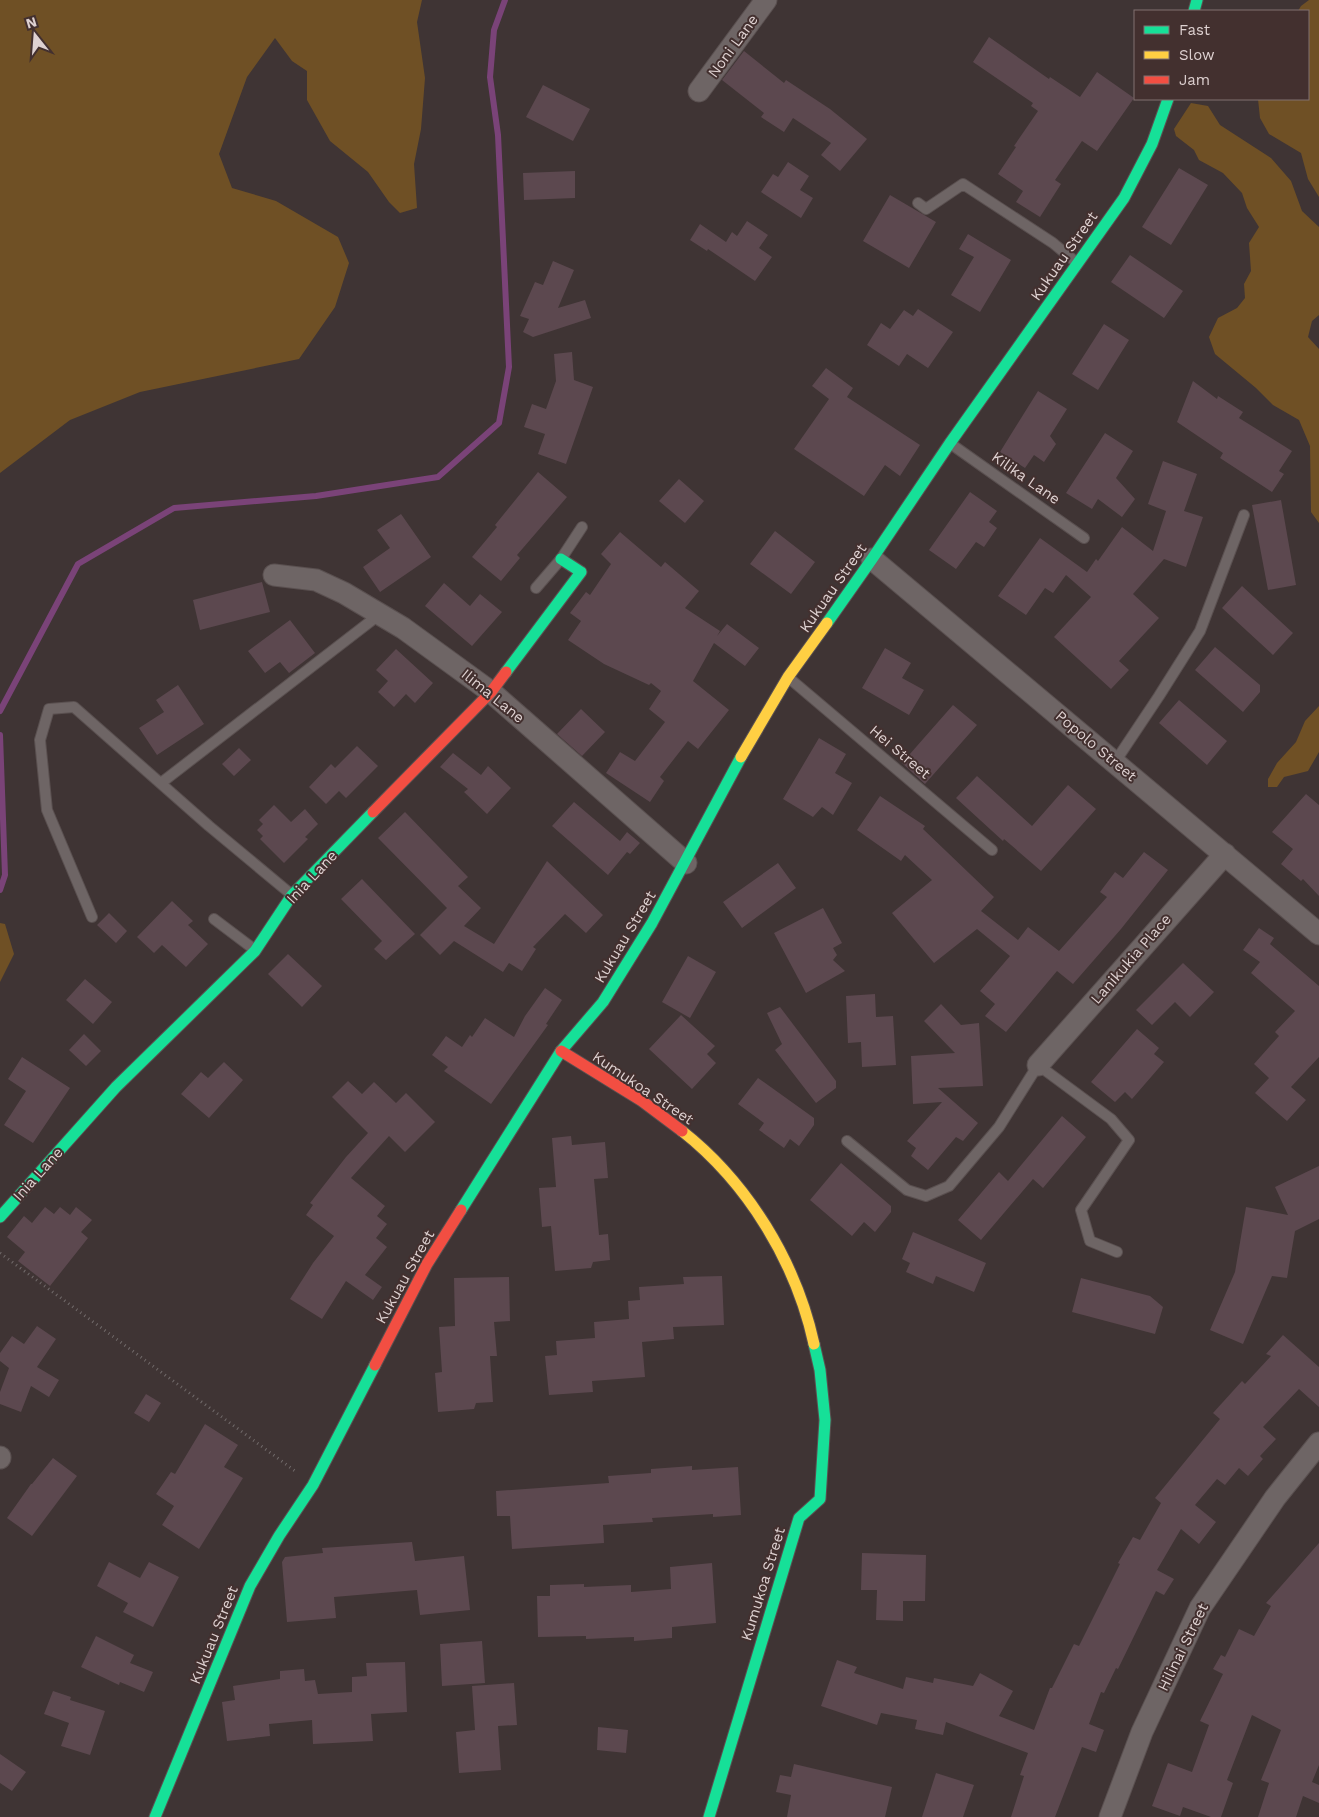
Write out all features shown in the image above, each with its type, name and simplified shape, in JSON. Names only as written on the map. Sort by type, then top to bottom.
[{"type":"street","name":"Noni Lane","points":[[699,91],[766,0]]},
{"type":"street","name":"Kukuau Street","points":[[155,1817],[250,1586],[279,1536],[313,1485],[428,1264],[561,1051],[603,1002],[652,923],[686,863],[734,770],[788,677],[872,559],[950,443],[1124,198],[1152,144],[1168,100]]},
{"type":"street","name":"Inia Lane","points":[[0,1217],[116,1087],[256,951],[292,895],[491,692],[581,572],[561,558]]},
{"type":"street","name":"Popolo Street","points":[[872,559],[1319,934]]},
{"type":"street","name":"Ilima Lane","points":[[274,575],[316,580],[344,593],[403,628],[491,692],[686,863]]},
{"type":"street","name":"Lanikukia Place","points":[[1038,1065],[1225,854]]},
{"type":"street","name":"Kumukoa Street","points":[[561,1051],[651,1108],[687,1135],[720,1166],[769,1230],[794,1279],[809,1321],[820,1365],[825,1410],[825,1455],[820,1500],[799,1518],[709,1817]]},
{"type":"street","name":"Hilinai Street","points":[[1110,1817],[1142,1732],[1200,1608],[1275,1498],[1319,1443]]},
{"type":"lane","points":[[918,203],[926,209],[963,184],[1053,243],[1078,264]]},
{"type":"lane","name":"Kilika Lane","points":[[950,443],[1084,538]]},
{"type":"lane","points":[[1115,762],[1200,631],[1244,515]]},
{"type":"lane","points":[[536,588],[561,558],[582,527]]},
{"type":"lane","points":[[160,783],[380,614]]},
{"type":"lane","name":"Hei Street","points":[[788,677],[992,850]]},
{"type":"lane","points":[[92,917],[47,810],[40,740],[49,708],[74,707],[209,826],[292,895]]},
{"type":"lane","points":[[214,919],[256,951]]},
{"type":"lane","points":[[847,1141],[907,1190],[926,1196],[949,1186],[999,1127],[1038,1065],[1111,1119],[1129,1140],[1081,1210],[1090,1241],[1117,1252]]},
{"type":"path","points":[[0,1252],[313,1485]]},
{"type":"shaded area","points":[[0,0],[422,0],[417,22],[425,78],[421,129],[414,164],[417,208],[400,213],[389,202],[368,172],[330,141],[307,100],[307,71],[292,61],[275,38],[247,77],[219,154],[232,188],[276,201],[338,237],[349,263],[335,307],[299,359],[140,392],[70,420],[0,473]]},
{"type":"shaded area","points":[[1309,0],[1319,0],[1319,197],[1308,179],[1301,153],[1269,134],[1260,118],[1258,100],[1309,100],[1309,10],[1299,10]]},
{"type":"shaded area","points":[[1191,103],[1208,106],[1220,125],[1271,158],[1291,181],[1302,211],[1319,227],[1319,315],[1312,321],[1308,337],[1319,349],[1319,523],[1311,512],[1310,446],[1299,420],[1273,405],[1256,388],[1215,354],[1209,337],[1218,318],[1237,308],[1245,298],[1244,284],[1251,271],[1249,243],[1259,227],[1247,208],[1242,193],[1223,173],[1199,160],[1194,150],[1176,136],[1174,129]]},
{"type":"shaded area","points":[[1319,706],[1319,752],[1308,771],[1284,777],[1277,787],[1268,787],[1268,779],[1277,763],[1296,742],[1305,721]]},
{"type":"shaded area","points":[[0,923],[5,924],[14,954],[0,982]]},
{"type":"building","points":[[989,37],[1049,79],[1050,77],[1080,97],[1097,72],[1134,98],[1097,151],[1082,141],[1055,180],[1061,184],[1040,217],[1016,202],[1023,191],[998,174],[1016,147],[1014,146],[1038,111],[1031,106],[1033,103],[973,62]]},
{"type":"building","points":[[744,51],[784,83],[786,80],[830,109],[867,139],[840,171],[821,155],[831,143],[793,118],[784,132],[761,117],[764,113],[722,80]]},
{"type":"building","points":[[543,85],[590,109],[573,141],[526,117]]},
{"type":"building","points":[[788,162],[809,176],[800,190],[813,198],[801,218],[761,192],[773,174],[778,177]]},
{"type":"building","points":[[1179,168],[1208,185],[1171,245],[1142,227]]},
{"type":"building","points":[[575,171],[575,198],[524,200],[523,173]]},
{"type":"building","points":[[890,195],[936,222],[909,268],[863,241]]},
{"type":"building","points":[[747,221],[768,235],[759,248],[772,257],[755,281],[708,249],[707,251],[690,240],[700,224],[726,242],[732,232],[737,236]]},
{"type":"building","points":[[968,234],[1011,260],[980,312],[951,295],[974,257],[959,249]]},
{"type":"building","points":[[1130,255],[1183,291],[1164,318],[1111,282]]},
{"type":"building","points":[[553,261],[574,270],[558,308],[585,300],[591,318],[533,337],[523,332],[529,319],[520,316],[535,282],[543,285]]},
{"type":"building","points":[[918,309],[953,332],[928,368],[907,354],[899,366],[867,345],[881,323],[890,329],[904,310],[913,316]]},
{"type":"building","points":[[1104,324],[1129,340],[1098,390],[1072,374]]},
{"type":"building","points":[[572,352],[574,380],[593,387],[566,464],[538,454],[545,434],[524,427],[532,404],[546,409],[556,381],[554,354]]},
{"type":"building","points":[[826,368],[853,388],[847,397],[920,445],[900,476],[885,465],[864,496],[794,449],[829,399],[812,386]]},
{"type":"building","points":[[1193,381],[1217,399],[1218,396],[1243,412],[1239,418],[1292,451],[1279,471],[1284,474],[1272,492],[1220,458],[1223,453],[1177,422]]},
{"type":"building","points":[[1038,391],[1067,409],[1050,436],[1056,444],[1044,462],[1034,455],[1025,468],[1000,452]]},
{"type":"building","points":[[1105,433],[1133,451],[1116,478],[1135,499],[1122,517],[1098,499],[1092,509],[1066,493]]},
{"type":"building","points":[[1163,461],[1197,474],[1184,511],[1203,517],[1186,567],[1164,559],[1133,594],[1159,618],[1119,661],[1129,670],[1111,689],[1054,637],[1091,597],[1066,575],[1053,593],[1045,588],[1026,615],[998,596],[1040,538],[1087,572],[1096,559],[1098,561],[1122,527],[1153,551],[1166,511],[1148,504]]},
{"type":"building","points":[[538,472],[567,497],[517,555],[520,558],[501,581],[472,557]]},
{"type":"building","points":[[679,479],[704,501],[685,523],[659,501]]},
{"type":"building","points":[[970,492],[997,511],[989,522],[997,528],[984,547],[976,542],[956,569],[929,550]]},
{"type":"building","points":[[1281,500],[1296,585],[1268,590],[1252,505]]},
{"type":"building","points":[[401,514],[431,557],[380,592],[363,567],[390,548],[377,530]]},
{"type":"building","points":[[775,531],[815,562],[791,594],[750,564]]},
{"type":"building","points":[[620,532],[661,567],[665,562],[699,591],[685,608],[720,631],[717,636],[727,624],[759,648],[745,666],[714,643],[693,681],[729,710],[698,749],[688,741],[660,777],[664,781],[650,802],[606,773],[620,752],[635,761],[665,722],[649,709],[661,691],[651,683],[649,685],[604,664],[568,640],[581,621],[570,613],[586,592],[590,595],[611,564],[601,554]]},
{"type":"building","points":[[262,582],[270,612],[200,630],[193,600]]},
{"type":"building","points":[[444,583],[470,606],[480,594],[502,612],[472,646],[425,606]]},
{"type":"building","points":[[1242,586],[1293,633],[1273,655],[1222,608]]},
{"type":"building","points":[[290,620],[315,653],[289,673],[280,662],[265,673],[248,651]]},
{"type":"building","points":[[1215,647],[1260,685],[1260,692],[1243,712],[1195,670]]},
{"type":"building","points":[[885,648],[911,663],[902,678],[924,690],[909,715],[862,688]]},
{"type":"building","points":[[396,649],[433,683],[415,703],[406,694],[394,707],[378,692],[388,681],[376,670]]},
{"type":"building","points":[[178,685],[204,724],[157,755],[139,728],[164,712],[156,700]]},
{"type":"building","points":[[1179,700],[1227,741],[1207,765],[1159,723]]},
{"type":"building","points":[[953,705],[977,725],[925,784],[902,763]]},
{"type":"building","points":[[581,709],[605,732],[582,756],[557,734]]},
{"type":"building","points":[[819,738],[846,754],[835,773],[852,783],[833,815],[822,807],[813,817],[783,799]]},
{"type":"building","points":[[357,746],[378,766],[346,798],[339,791],[326,804],[309,787],[331,764],[335,768]]},
{"type":"building","points":[[239,748],[251,760],[234,776],[222,764]]},
{"type":"building","points":[[453,753],[481,775],[488,766],[511,788],[487,814],[464,792],[468,789],[440,767]]},
{"type":"building","points":[[977,776],[1032,826],[1068,785],[1096,809],[1041,871],[1004,839],[1003,841],[956,798]]},
{"type":"building","points":[[1306,794],[1319,805],[1319,896],[1303,879],[1301,881],[1281,864],[1293,849],[1272,832]]},
{"type":"building","points":[[880,796],[925,826],[923,829],[994,897],[981,911],[1018,940],[1028,927],[1059,951],[1107,897],[1100,892],[1115,872],[1123,878],[1144,852],[1168,870],[1121,929],[1073,984],[1057,971],[1006,1032],[985,1016],[995,1004],[980,991],[1010,956],[977,929],[934,963],[892,913],[932,880],[905,855],[901,861],[857,830]]},
{"type":"building","points":[[574,802],[620,841],[627,832],[640,843],[630,854],[627,852],[608,875],[552,826]]},
{"type":"building","points":[[274,805],[291,822],[305,809],[318,824],[305,837],[308,839],[284,863],[260,839],[263,836],[257,830],[263,824],[259,820]]},
{"type":"building","points":[[405,812],[468,877],[458,886],[481,908],[464,926],[494,944],[547,861],[603,915],[586,933],[565,914],[533,947],[536,949],[522,971],[509,963],[503,972],[454,941],[440,955],[420,935],[447,908],[378,838]]},
{"type":"building","points":[[778,863],[796,888],[742,928],[723,902]]},
{"type":"building","points":[[362,879],[415,934],[386,960],[374,949],[382,941],[341,899]]},
{"type":"building","points":[[172,901],[193,921],[188,925],[208,944],[186,967],[162,945],[154,953],[137,937]]},
{"type":"building","points":[[823,908],[842,943],[833,948],[837,955],[833,960],[845,971],[806,993],[774,933]]},
{"type":"building","points":[[109,913],[127,931],[116,943],[97,925]]},
{"type":"building","points":[[1259,928],[1274,938],[1270,944],[1319,986],[1319,1057],[1291,1087],[1306,1100],[1287,1121],[1255,1093],[1269,1078],[1254,1064],[1279,1036],[1275,1032],[1295,1011],[1251,973],[1260,962],[1243,950]]},
{"type":"building","points":[[288,954],[322,986],[302,1007],[268,974]]},
{"type":"building","points":[[688,956],[716,972],[690,1018],[662,1002]]},
{"type":"building","points":[[1183,963],[1214,992],[1190,1017],[1175,1002],[1152,1025],[1136,1010]]},
{"type":"building","points":[[85,979],[112,1002],[93,1024],[66,1000]]},
{"type":"building","points":[[545,988],[562,1000],[546,1024],[548,1025],[491,1104],[444,1071],[448,1067],[432,1055],[446,1036],[462,1047],[470,1035],[472,1037],[485,1018],[514,1037],[525,1016]]},
{"type":"building","points":[[875,994],[876,1017],[893,1016],[896,1065],[862,1067],[861,1042],[848,1043],[846,996]]},
{"type":"building","points":[[941,1004],[961,1025],[979,1023],[983,1086],[938,1088],[978,1123],[963,1141],[956,1137],[928,1170],[911,1156],[916,1148],[907,1141],[942,1102],[913,1104],[911,1056],[955,1053],[924,1021]]},
{"type":"building","points":[[780,1007],[836,1081],[836,1088],[816,1103],[775,1050],[782,1044],[767,1013]]},
{"type":"building","points":[[681,1015],[715,1046],[707,1054],[716,1063],[692,1089],[649,1049]]},
{"type":"building","points":[[1137,1029],[1159,1048],[1154,1054],[1164,1062],[1132,1099],[1125,1092],[1115,1102],[1091,1082]]},
{"type":"building","points":[[84,1034],[101,1051],[86,1066],[69,1050]]},
{"type":"building","points":[[22,1057],[70,1088],[33,1143],[4,1125],[26,1091],[8,1079]]},
{"type":"building","points":[[224,1062],[243,1080],[209,1118],[181,1094],[201,1072],[208,1078]]},
{"type":"building","points":[[758,1078],[814,1118],[814,1125],[799,1146],[790,1139],[784,1148],[759,1130],[764,1123],[738,1104]]},
{"type":"building","points":[[348,1081],[362,1094],[374,1082],[396,1103],[406,1093],[435,1122],[405,1152],[389,1136],[351,1178],[385,1206],[377,1216],[387,1224],[376,1238],[387,1247],[365,1275],[382,1287],[373,1300],[346,1281],[322,1319],[290,1299],[313,1263],[334,1236],[306,1215],[313,1205],[310,1203],[346,1157],[368,1133],[332,1097]]},
{"type":"building","points":[[1062,1116],[1086,1137],[1043,1188],[1033,1179],[981,1240],[958,1220],[999,1172],[1008,1181]]},
{"type":"building","points":[[571,1136],[572,1145],[605,1142],[608,1178],[594,1179],[599,1235],[608,1234],[610,1260],[593,1262],[591,1268],[555,1271],[551,1226],[542,1227],[539,1188],[556,1187],[552,1138]]},
{"type":"building","points":[[841,1163],[891,1206],[891,1212],[875,1232],[864,1222],[852,1236],[810,1200]]},
{"type":"building","points":[[1319,1166],[1319,1219],[1295,1231],[1287,1278],[1272,1276],[1243,1344],[1210,1330],[1235,1272],[1246,1207],[1288,1215],[1275,1187]]},
{"type":"building","points":[[45,1207],[54,1214],[60,1207],[70,1215],[76,1207],[92,1220],[81,1232],[88,1238],[50,1286],[18,1261],[25,1252],[7,1237],[24,1216],[32,1223]]},
{"type":"building","points":[[913,1232],[986,1263],[974,1292],[936,1276],[933,1284],[906,1272],[910,1263],[902,1259]]},
{"type":"building","points":[[722,1276],[724,1325],[673,1327],[674,1339],[642,1342],[645,1377],[592,1381],[593,1392],[549,1395],[545,1356],[557,1355],[556,1341],[595,1338],[594,1322],[629,1319],[628,1301],[640,1300],[639,1287],[684,1284],[683,1277]]},
{"type":"building","points":[[509,1277],[510,1321],[494,1322],[497,1356],[490,1356],[493,1402],[476,1403],[474,1409],[438,1412],[435,1373],[442,1372],[439,1327],[455,1326],[454,1278]]},
{"type":"building","points":[[1081,1278],[1150,1296],[1163,1307],[1155,1334],[1072,1312]]},
{"type":"building","points":[[37,1326],[56,1339],[37,1367],[59,1380],[49,1397],[31,1386],[21,1412],[0,1404],[0,1392],[9,1368],[0,1361],[0,1353],[12,1336],[24,1344]]},
{"type":"building","points":[[1283,1335],[1319,1367],[1319,1407],[1299,1389],[1263,1427],[1276,1439],[1260,1456],[1263,1459],[1248,1476],[1239,1468],[1225,1485],[1217,1479],[1195,1505],[1216,1522],[1199,1544],[1181,1529],[1157,1570],[1174,1579],[1164,1595],[1156,1591],[1118,1669],[1116,1668],[1104,1693],[1101,1692],[1089,1724],[1104,1730],[1096,1752],[1082,1747],[1055,1817],[1011,1817],[1024,1776],[1020,1775],[1028,1753],[946,1722],[943,1735],[915,1729],[917,1720],[881,1713],[877,1725],[821,1706],[837,1660],[857,1667],[854,1673],[903,1689],[906,1677],[933,1683],[934,1678],[973,1686],[980,1673],[1013,1691],[999,1716],[1034,1730],[1050,1688],[1052,1688],[1074,1644],[1079,1646],[1120,1564],[1118,1563],[1133,1537],[1140,1540],[1161,1503],[1155,1498],[1220,1419],[1213,1413],[1242,1381],[1245,1384],[1271,1356],[1266,1354]]},
{"type":"building","points":[[146,1394],[161,1403],[149,1422],[134,1413]]},
{"type":"building","points":[[205,1424],[238,1445],[224,1467],[243,1478],[199,1549],[162,1525],[174,1506],[156,1494],[171,1472],[175,1474]]},
{"type":"building","points":[[53,1458],[77,1476],[32,1536],[7,1518],[31,1484]]},
{"type":"building","points":[[692,1466],[692,1470],[738,1467],[741,1515],[713,1517],[713,1514],[652,1518],[653,1522],[603,1525],[604,1543],[512,1549],[510,1516],[497,1516],[496,1491],[609,1483],[608,1476],[651,1473],[651,1469]]},
{"type":"building","points":[[412,1542],[415,1561],[464,1556],[470,1610],[420,1615],[417,1590],[334,1597],[336,1618],[287,1622],[282,1562],[285,1557],[323,1553],[322,1548]]},
{"type":"building","points":[[1319,1543],[1319,1765],[1312,1782],[1319,1785],[1319,1803],[1303,1796],[1296,1817],[1258,1817],[1269,1783],[1261,1780],[1281,1730],[1252,1715],[1227,1780],[1233,1783],[1221,1817],[1211,1817],[1183,1807],[1180,1816],[1152,1806],[1168,1763],[1192,1772],[1209,1725],[1200,1721],[1223,1674],[1213,1669],[1221,1655],[1225,1657],[1239,1629],[1254,1636],[1271,1606],[1266,1603]]},
{"type":"building","points":[[862,1553],[926,1555],[925,1601],[903,1601],[903,1621],[876,1620],[877,1590],[861,1590]]},
{"type":"building","points":[[109,1562],[140,1578],[149,1562],[179,1577],[153,1627],[123,1612],[128,1603],[97,1586]]},
{"type":"building","points":[[712,1563],[716,1623],[672,1627],[672,1638],[634,1641],[634,1637],[586,1639],[586,1636],[538,1637],[537,1596],[550,1596],[550,1585],[584,1584],[584,1587],[631,1585],[631,1592],[671,1589],[670,1567]]},
{"type":"building","points":[[96,1636],[134,1655],[130,1663],[153,1672],[144,1692],[120,1682],[119,1685],[81,1667]]},
{"type":"building","points":[[482,1641],[485,1683],[442,1686],[440,1644]]},
{"type":"building","points":[[405,1662],[407,1712],[371,1714],[373,1741],[313,1744],[312,1720],[269,1724],[270,1736],[227,1741],[222,1702],[235,1700],[233,1686],[280,1679],[280,1671],[304,1669],[305,1681],[315,1680],[318,1694],[352,1692],[352,1677],[367,1676],[366,1663]]},
{"type":"building","points":[[514,1683],[517,1725],[498,1726],[501,1770],[459,1773],[456,1732],[475,1730],[472,1686]]},
{"type":"building","points":[[53,1691],[71,1697],[70,1700],[105,1711],[90,1755],[61,1746],[69,1723],[44,1714]]},
{"type":"building","points":[[598,1727],[628,1730],[626,1753],[597,1750]]},
{"type":"building","points":[[0,1754],[26,1772],[12,1791],[0,1783]]},
{"type":"building","points":[[794,1764],[892,1787],[885,1817],[787,1817],[791,1795],[776,1792],[780,1775],[791,1777]]},
{"type":"building","points":[[936,1773],[974,1785],[963,1817],[922,1817]]},
{"type":"waterway","points":[[0,711],[78,564],[174,508],[316,496],[438,477],[499,423],[509,367],[498,135],[490,77],[494,30],[505,0]]},
{"type":"waterway","points":[[0,735],[5,875],[0,890]]},
{"type":"traffic: fast","points":[[1194,10],[1197,0]]},
{"type":"traffic: fast","points":[[827,623],[950,443],[1124,198],[1152,144],[1168,100]]},
{"type":"traffic: fast","points":[[506,672],[581,572],[561,559]]},
{"type":"traffic: fast","points":[[461,1210],[561,1051],[603,1002],[652,923],[741,757]]},
{"type":"traffic: fast","points":[[0,1217],[116,1087],[255,951],[292,895],[373,812]]},
{"type":"traffic: fast","points":[[709,1817],[799,1518],[820,1499],[825,1420],[820,1370],[814,1344]]},
{"type":"traffic: fast","points":[[155,1817],[250,1586],[279,1536],[313,1485],[375,1365]]},
{"type":"traffic: slow","points":[[741,757],[788,677],[827,623]]},
{"type":"traffic: slow","points":[[682,1131],[728,1175],[766,1226],[782,1254],[795,1283],[806,1313],[814,1344]]},
{"type":"traffic: jam","points":[[373,812],[491,692],[506,672]]},
{"type":"traffic: jam","points":[[561,1051],[642,1101],[682,1131]]},
{"type":"traffic: jam","points":[[375,1365],[427,1264],[461,1210]]}]
